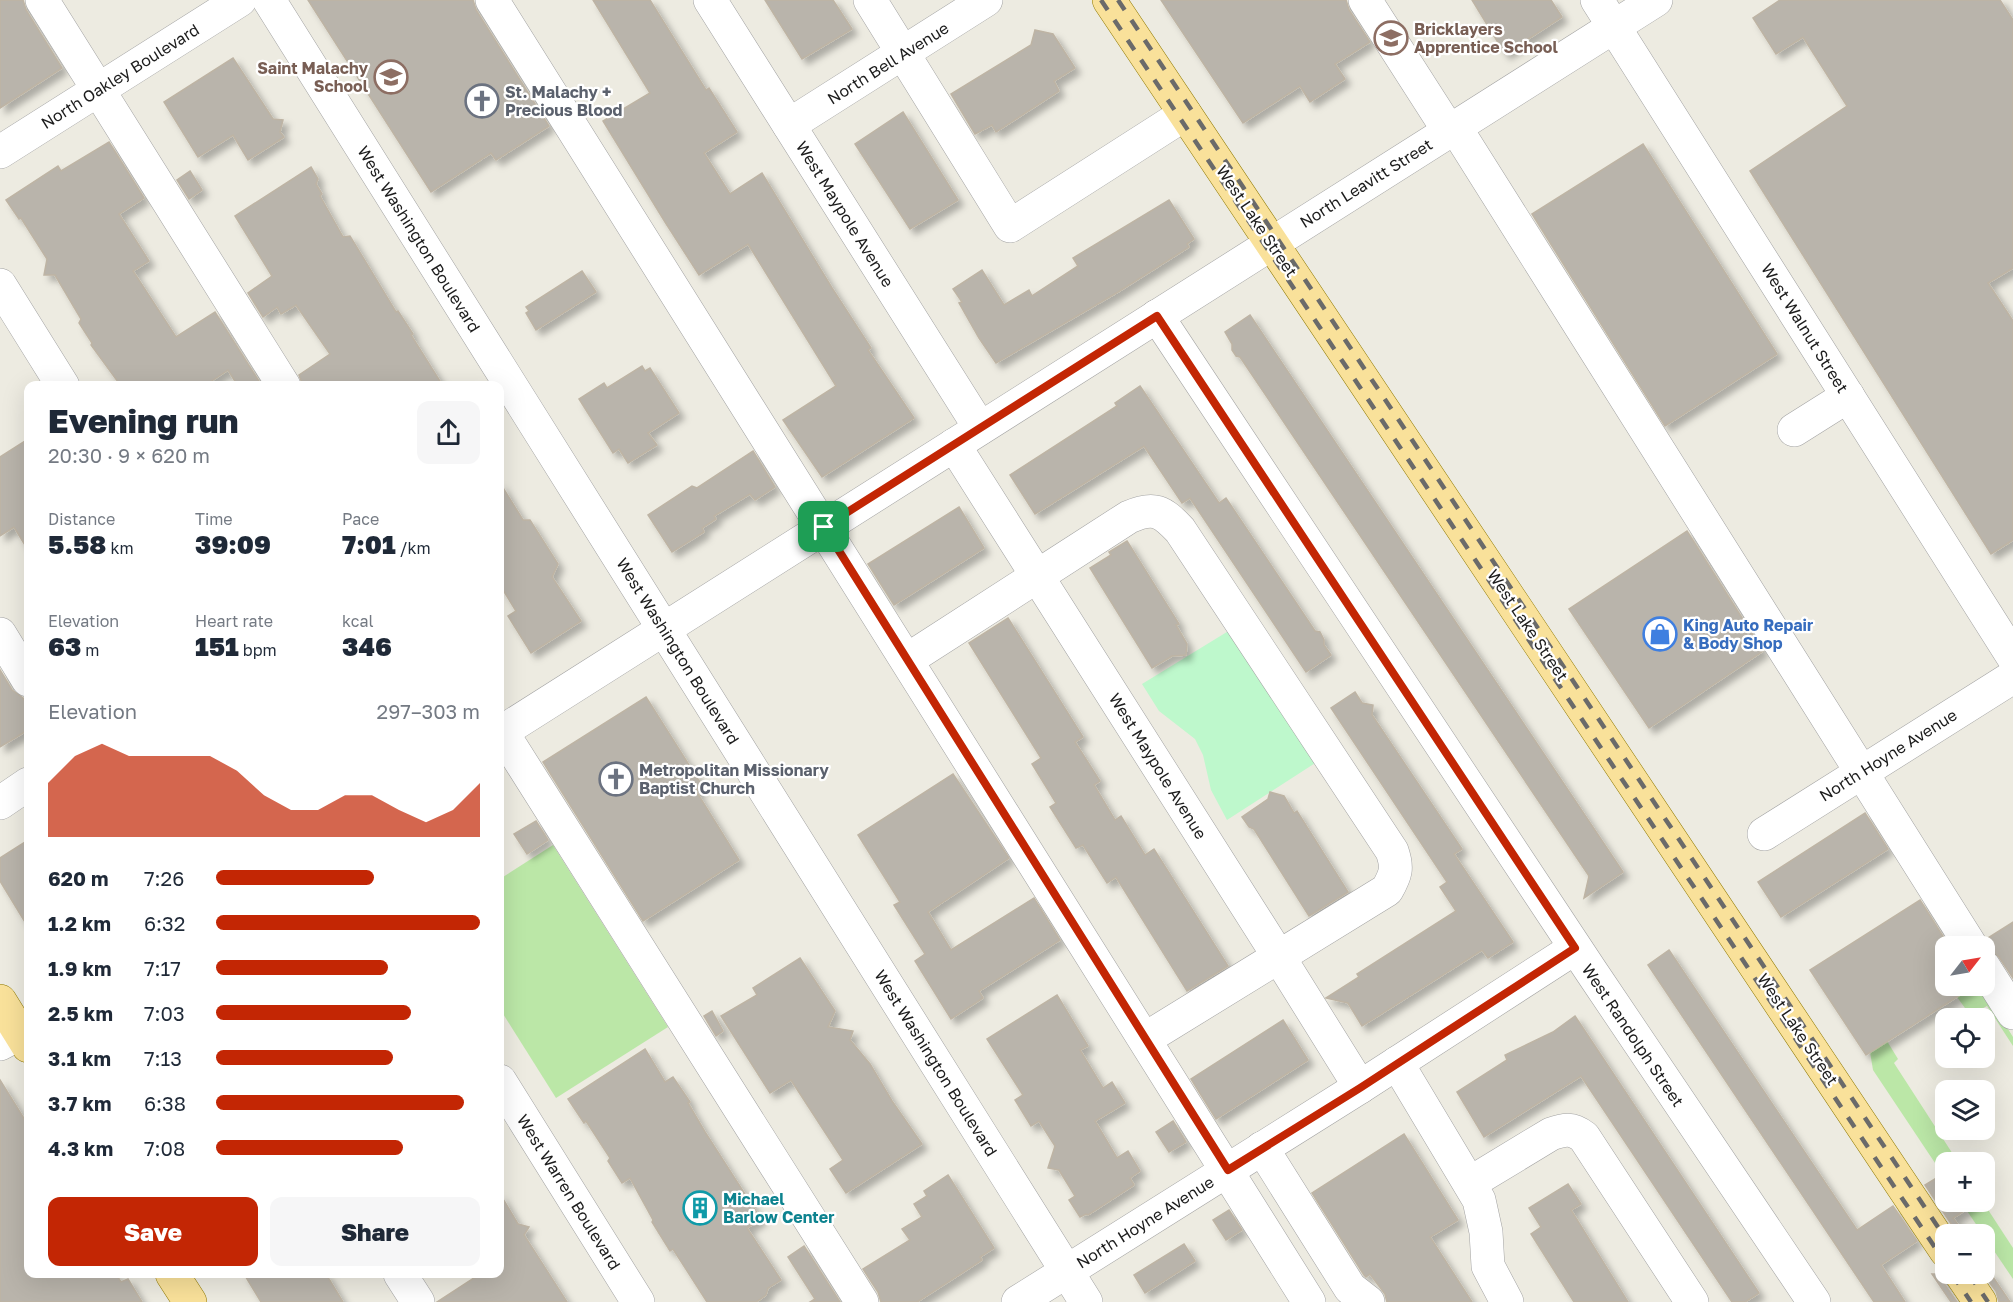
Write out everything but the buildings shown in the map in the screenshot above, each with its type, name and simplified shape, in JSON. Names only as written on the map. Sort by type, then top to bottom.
[{"type":"main road","name":"West Lake Street","points":[[1109,0],[1935,1235]]},
{"type":"main road","points":[[0,1001],[19,1038]]},
{"type":"main road","points":[[175,1278],[190,1302]]},
{"type":"main road","points":[[1968,1284],[1980,1302]]},
{"type":"street","points":[[42,0],[281,381]]},
{"type":"street","name":"North Oakley Boulevard","points":[[0,152],[240,0]]},
{"type":"street","name":"West Washington Boulevard","points":[[269,0],[1086,1302]]},
{"type":"street","points":[[492,0],[1310,1302]]},
{"type":"street","name":"West Maypole Avenue","points":[[710,0],[789,125],[967,436],[1038,577],[1360,1088]]},
{"type":"street","points":[[870,0],[1010,226],[1185,114]]},
{"type":"street","name":"North Bell Avenue","points":[[789,125],[986,0]]},
{"type":"street","points":[[1365,0],[1452,129],[1965,936]]},
{"type":"street","name":"North Leavitt Street","points":[[504,729],[1452,129],[1605,13],[1656,0]]},
{"type":"street","name":"West Walnut Street","points":[[1605,13],[2013,657]]},
{"type":"street","points":[[0,285],[60,381]]},
{"type":"street","name":"West Randolph Street","points":[[1157,316],[1575,948],[1814,1302]]},
{"type":"street","points":[[1794,430],[1848,396]]},
{"type":"street","points":[[907,660],[1129,517],[1144,510],[1154,510],[1167,517],[1180,530],[1392,850],[1396,865],[1394,878],[1387,890],[1145,1039]]},
{"type":"street","name":"North Hoyne Avenue","points":[[1764,834],[2013,677]]},
{"type":"street","points":[[504,737],[862,1302]]},
{"type":"street","points":[[0,803],[24,787]]},
{"type":"street","name":"North Hoyne Avenue","points":[[1018,1302],[1360,1088],[1575,948]]},
{"type":"street","points":[[1995,984],[2013,1012]]},
{"type":"street","points":[[1397,1063],[1479,1200],[1486,1232],[1488,1266],[1507,1302]]},
{"type":"street","name":"West Warren Boulevard","points":[[504,1087],[638,1302]]},
{"type":"street","points":[[1470,1183],[1551,1134],[1573,1130],[1584,1137],[1692,1302]]},
{"type":"street","points":[[1262,1148],[1350,1288],[1368,1302]]},
{"type":"street","points":[[403,1278],[418,1302]]},
{"type":"green space","points":[[1235,627],[1323,758],[1227,820],[1211,790],[1203,755],[1195,739],[1159,711],[1142,684]]},
{"type":"green space","points":[[553,845],[668,1027],[556,1098],[504,1015],[504,876]]},
{"type":"green space","points":[[1987,996],[1995,1008],[1987,1006],[1965,1008],[1957,997]]},
{"type":"green space","points":[[1995,1008],[2013,1037],[2013,1046],[1995,1018]]},
{"type":"green space","points":[[1887,1041],[1898,1059],[1894,1063],[1935,1126],[1935,1140],[1944,1140],[1952,1152],[1935,1152],[1935,1163],[1873,1070],[1870,1052]]},
{"type":"green space","points":[[1968,1212],[1990,1212],[2013,1248],[2013,1279],[1995,1252],[1995,1224],[1976,1224]]},
{"type":"railway","points":[[1101,0],[1935,1248]]},
{"type":"railway","points":[[1118,0],[1936,1224]]},
{"type":"railway","points":[[1959,1284],[1971,1302]]},
{"type":"railway","points":[[1976,1284],[1988,1302]]},
{"type":"place","name":"Bricklayers Apprentice School","points":[[1391,38]]},
{"type":"place","name":"Saint Malachy School","points":[[391,77]]},
{"type":"place","name":"St. Malachy + Precious Blood","points":[[482,101]]},
{"type":"place","name":"King Auto Repair & Body Shop","points":[[1660,634]]},
{"type":"place","name":"Metropolitan Missionary Baptist Church","points":[[616,779]]},
{"type":"place","name":"Michael Barlow Center","points":[[700,1208]]},
{"type":"route","points":[[1157,316],[1575,948],[1360,1088],[1228,1170],[824,527],[1157,316]]}]
